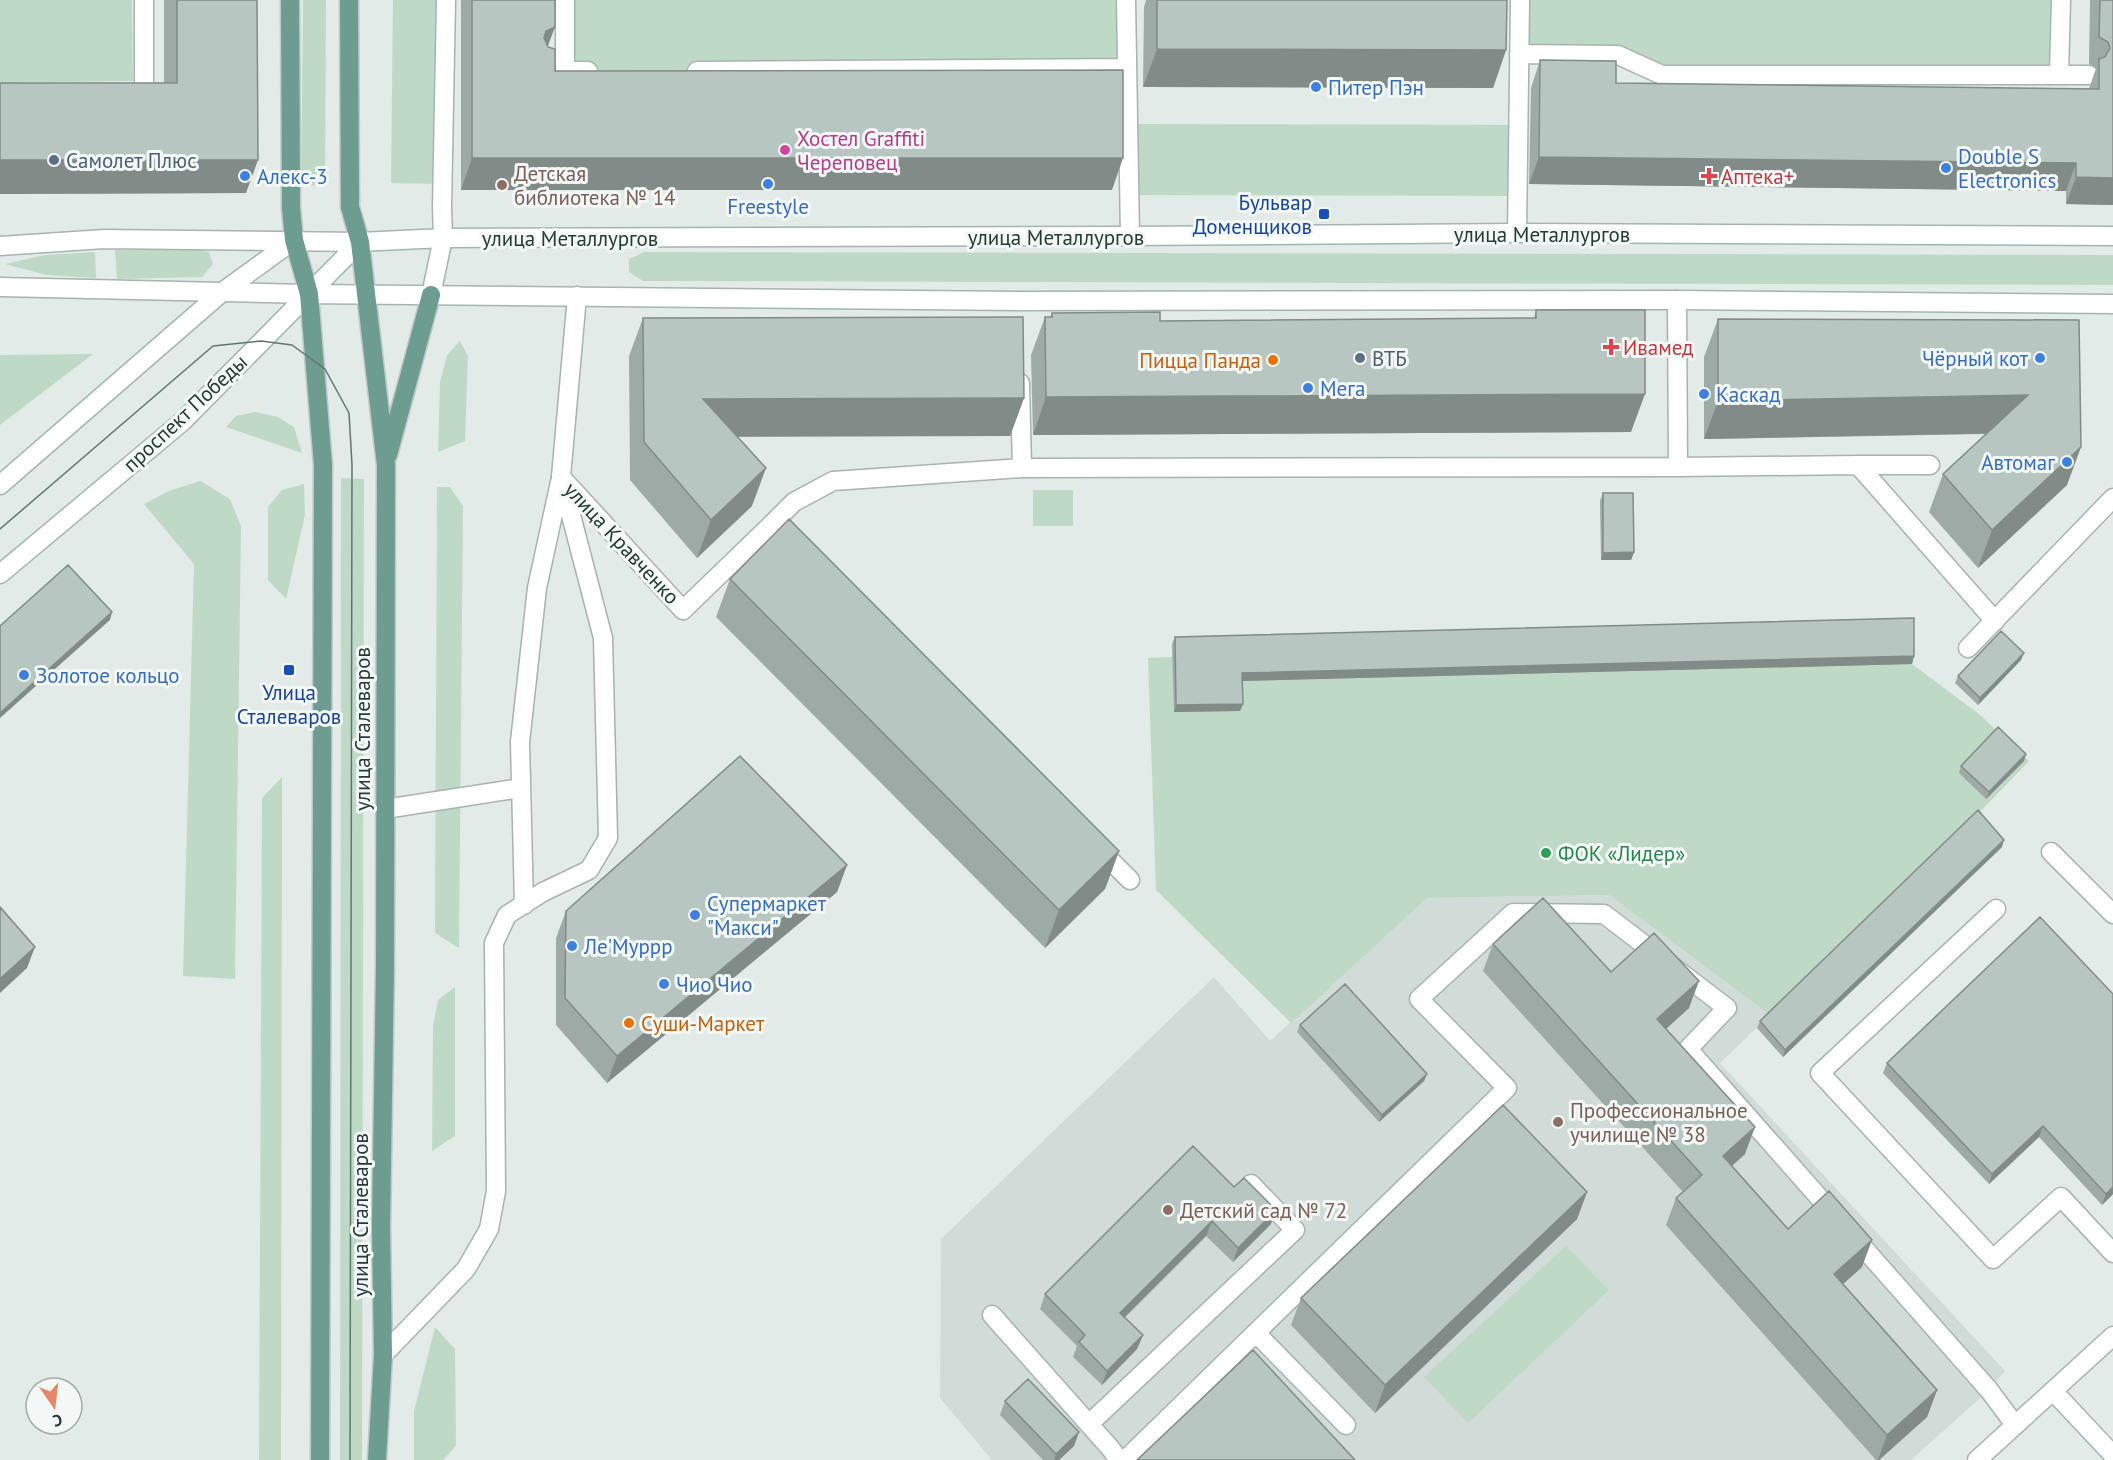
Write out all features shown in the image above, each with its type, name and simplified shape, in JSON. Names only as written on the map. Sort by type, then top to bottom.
[{"type":"main road","name":"улица Сталеваров","points":[[290,0],[291,208],[294,240],[309,294],[323,465],[320,1460]]},
{"type":"main road","name":"улица Сталеваров","points":[[349,0],[350,207],[360,242],[386,465],[386,966],[381,1226],[383,1355],[377,1460]]},
{"type":"main road","points":[[386,465],[431,295]]},
{"type":"street","points":[[111,94],[144,94],[144,0]]},
{"type":"street","points":[[431,295],[443,238],[442,207],[453,73],[446,0]]},
{"type":"street","points":[[565,0],[565,71]]},
{"type":"street","points":[[1126,0],[1130,236]]},
{"type":"street","points":[[1517,233],[1520,0]]},
{"type":"street","points":[[2059,75],[2061,0]]},
{"type":"street","points":[[1519,54],[1618,55],[1662,75],[2089,75]]},
{"type":"street","points":[[685,71],[1127,68]]},
{"type":"street","points":[[543,70],[601,71]]},
{"type":"street","name":"улица Металлургов","points":[[0,246],[104,238],[360,242],[443,238],[1517,233],[2113,236]]},
{"type":"street","points":[[0,485],[221,292],[294,240]]},
{"type":"street","name":"проспект Победы","points":[[0,574],[183,421],[360,242]]},
{"type":"street","points":[[0,287],[309,294],[1019,301],[1677,300],[2113,304]]},
{"type":"street","name":"улица Кравченко","points":[[578,296],[561,477],[683,610],[771,525]]},
{"type":"street","points":[[1677,300],[1678,467]]},
{"type":"street","points":[[1019,301],[1019,321]]},
{"type":"street","points":[[1020,363],[1022,468]]},
{"type":"street","points":[[1858,465],[1995,621]]},
{"type":"street","points":[[804,558],[771,525],[794,502],[833,481],[1022,468],[1930,465]]},
{"type":"street","points":[[524,905],[520,742],[537,588],[561,477]]},
{"type":"street","points":[[383,1355],[466,1269],[489,1229],[496,1191],[494,943],[507,915],[543,892],[589,870],[608,838],[603,638],[561,477]]},
{"type":"street","points":[[1968,648],[2113,498]]},
{"type":"street","points":[[385,809],[521,788]]},
{"type":"street","points":[[1087,837],[1130,880]]},
{"type":"street","points":[[2052,852],[2113,914]]},
{"type":"street","points":[[1996,909],[1820,1073],[1993,1259],[2061,1197],[2113,1253]]},
{"type":"street","points":[[1125,1460],[1507,1088],[1419,999],[1513,913],[1604,914],[1727,1008],[1688,1049],[1989,1390],[2015,1425]]},
{"type":"street","points":[[1089,1424],[1295,1230],[1251,1184]]},
{"type":"street","points":[[992,1315],[1119,1460]]},
{"type":"street","points":[[1256,1333],[1346,1425]]},
{"type":"street","points":[[1977,1460],[2113,1336]]},
{"type":"street","points":[[2053,1391],[2113,1455]]},
{"type":"shaded area","name":"Профессиональное училище № 38","points":[[1609,895],[1770,1015],[1720,1063],[2005,1371],[1989,1390],[1911,1460],[992,1460],[940,1398],[941,1239],[1214,977],[1270,1041],[1427,898]]},
{"type":"green space","points":[[0,0],[132,0],[133,81],[0,83]]},
{"type":"green space","points":[[303,0],[326,0],[325,186],[301,185]]},
{"type":"green space","points":[[393,0],[438,0],[438,184],[391,183]]},
{"type":"green space","points":[[565,0],[1126,0],[1127,68],[565,71]]},
{"type":"green space","points":[[1524,0],[2056,0],[2054,69],[1663,69],[1523,50]]},
{"type":"green space","points":[[1138,124],[1510,125],[1510,196],[1138,195]]},
{"type":"green space","points":[[193,249],[209,252],[213,264],[202,277],[117,279],[115,250]]},
{"type":"green space","points":[[95,252],[96,278],[46,275],[5,264],[45,255]]},
{"type":"green space","points":[[644,252],[2113,255],[2113,285],[643,281],[629,272],[629,259]]},
{"type":"green space","points":[[460,341],[468,356],[465,441],[438,452],[440,382],[447,355]]},
{"type":"green space","points":[[93,354],[0,425],[0,355]]},
{"type":"green space","points":[[255,412],[278,417],[294,427],[302,453],[226,427],[236,416]]},
{"type":"green space","points":[[341,478],[364,479],[362,1460],[340,1460]]},
{"type":"green space","points":[[200,481],[230,499],[241,526],[235,979],[183,976],[194,564],[144,504],[169,491]]},
{"type":"green space","points":[[304,484],[305,515],[286,599],[268,580],[268,507],[282,490]]},
{"type":"green space","points":[[437,487],[450,487],[463,506],[459,948],[435,933]]},
{"type":"green space","points":[[1033,490],[1073,490],[1073,526],[1033,526]]},
{"type":"green space","name":"ФОК «Лидер»","points":[[1911,626],[1912,664],[1979,714],[2029,761],[1975,817],[1770,1015],[1609,895],[1427,898],[1291,1023],[1156,890],[1148,658],[1172,657],[1172,644]]},
{"type":"green space","points":[[282,777],[281,1460],[259,1460],[262,798]]},
{"type":"green space","points":[[455,987],[455,1136],[432,1151],[433,1026],[438,1000]]},
{"type":"green space","points":[[1566,1246],[1609,1290],[1468,1423],[1424,1377]]},
{"type":"green space","points":[[435,1327],[455,1349],[456,1446],[443,1460],[414,1460],[414,1411]]},
{"type":"building","points":[[177,0],[257,0],[258,160],[0,160],[0,83],[177,83]]},
{"type":"building","points":[[472,0],[555,0],[555,27],[546,31],[544,38],[548,47],[555,49],[555,71],[1123,70],[1123,158],[472,158]]},
{"type":"building","points":[[1157,0],[1507,0],[1506,50],[1157,49]]},
{"type":"building","points":[[2100,0],[2113,0],[2113,178],[2076,177],[2076,163],[1539,157],[1540,60],[1616,61],[1616,83],[2099,89],[2099,59],[2105,57],[2110,48],[2108,42],[2099,37]]},
{"type":"building","points":[[1536,310],[1645,310],[1645,394],[1046,397],[1045,317],[1052,317],[1052,313],[1160,312],[1160,321],[1536,318]]},
{"type":"building","points":[[1023,317],[1024,398],[703,399],[766,468],[711,520],[644,442],[643,318]]},
{"type":"building","points":[[1718,319],[2079,320],[2081,447],[1992,530],[1943,474],[2028,395],[1718,401]]},
{"type":"building","points":[[1603,493],[1633,493],[1634,552],[1603,553]]},
{"type":"building","points":[[789,519],[1119,851],[1059,910],[730,579]]},
{"type":"building","name":"Золотое кольцо","points":[[68,565],[112,612],[0,713],[0,626]]},
{"type":"building","points":[[1914,618],[1914,656],[1242,673],[1243,704],[1176,705],[1175,637]]},
{"type":"building","points":[[2001,631],[2024,653],[1980,698],[1958,676]]},
{"type":"building","points":[[1998,727],[2026,754],[1989,792],[1961,766]]},
{"type":"building","name":"Супермаркет \"Макси\"","points":[[740,756],[847,865],[617,1056],[565,998],[566,911]]},
{"type":"building","points":[[1978,810],[2004,840],[1785,1050],[1760,1021]]},
{"type":"building","points":[[1543,898],[1611,972],[1654,933],[1699,981],[1657,1019],[1755,1127],[1723,1156],[1788,1229],[1829,1191],[1872,1240],[1834,1274],[1937,1390],[1887,1435],[1676,1198],[1702,1175],[1493,944]]},
{"type":"building","points":[[0,907],[35,947],[0,979]]},
{"type":"building","points":[[2040,917],[2113,994],[2113,1187],[2106,1194],[2043,1126],[1992,1174],[1887,1063]]},
{"type":"building","points":[[1345,984],[1427,1074],[1382,1115],[1300,1025]]},
{"type":"building","points":[[1503,1105],[1587,1192],[1385,1385],[1301,1298]]},
{"type":"building","points":[[1193,1146],[1234,1187],[1244,1178],[1276,1210],[1238,1248],[1212,1221],[1120,1313],[1143,1335],[1107,1371],[1079,1342],[1085,1335],[1045,1294]]},
{"type":"building","points":[[1253,1350],[1355,1460],[1137,1460]]},
{"type":"building","points":[[1028,1379],[1079,1432],[1056,1454],[1005,1401]]},
{"type":"tram line","points":[[0,529],[213,346],[261,341],[292,345],[325,369],[349,413],[352,465],[350,1460]]},
{"type":"place","name":"Питер Пэн","points":[[1316,87]]},
{"type":"place","name":"Хостел Graffiti Череповец","points":[[785,150]]},
{"type":"place","name":"Самолет Плюс","points":[[54,160]]},
{"type":"place","name":"Double S Electronics","points":[[1946,168]]},
{"type":"place","name":"Алекс-3","points":[[245,176]]},
{"type":"place","name":"Аптека+","points":[[1709,176]]},
{"type":"place","name":"Freestyle","points":[[768,184]]},
{"type":"place","name":"Детская библиотека № 14","points":[[502,185]]},
{"type":"place","name":"Бульвар Доменщиков","points":[[1324,214]]},
{"type":"place","name":"Ивамед","points":[[1611,347]]},
{"type":"place","name":"ВТБ","points":[[1360,358]]},
{"type":"place","name":"Чёрный кот","points":[[2040,358]]},
{"type":"place","name":"Пицца Панда","points":[[1273,360]]},
{"type":"place","name":"Мега","points":[[1308,388]]},
{"type":"place","name":"Каскад","points":[[1704,394]]},
{"type":"place","name":"Автомаг","points":[[2067,462]]},
{"type":"place","name":"Улица Сталеваров","points":[[289,670]]},
{"type":"place","name":"Золотое кольцо","points":[[24,675]]},
{"type":"place","name":"ФОК «Лидер»","points":[[1546,853]]},
{"type":"place","name":"Супермаркет \"Макси\"","points":[[695,915]]},
{"type":"place","name":"Ле'Муррр","points":[[572,946]]},
{"type":"place","name":"Чио Чио","points":[[664,984]]},
{"type":"place","name":"Суши-Маркет","points":[[629,1023]]},
{"type":"place","name":"Профессиональное училище № 38","points":[[1558,1122]]},
{"type":"place","name":"Детский сад № 72","points":[[1168,1210]]}]
